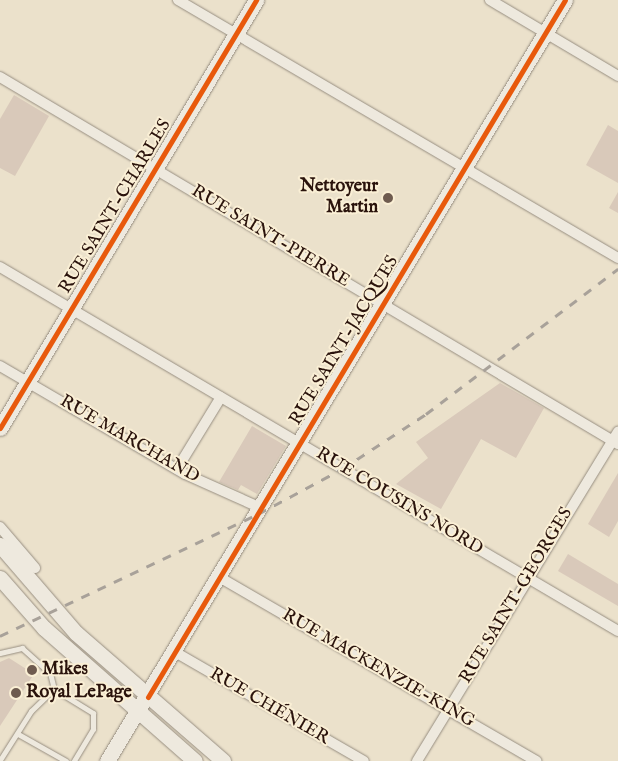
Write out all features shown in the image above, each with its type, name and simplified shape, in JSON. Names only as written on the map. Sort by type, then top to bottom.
[{"type":"street","points":[[178,0],[618,258]]},
{"type":"street","name":"RUE SAINT-CHARLES","points":[[0,428],[256,0]]},
{"type":"street","points":[[490,0],[618,76]]},
{"type":"street","name":"RUE SAINT-JACQUES","points":[[107,761],[139,712],[565,0]]},
{"type":"street","name":"RUE SAINT-PIERRE","points":[[0,77],[383,304],[616,439]]},
{"type":"street","name":"RUE COUSINS NORD","points":[[0,267],[618,631]]},
{"type":"street","name":"RUE MARCHAND","points":[[0,366],[177,469],[261,508]]},
{"type":"street","points":[[177,469],[221,397]]},
{"type":"street","name":"RUE SAINT-GEORGES","points":[[417,761],[528,578],[616,439]]},
{"type":"street","points":[[0,527],[35,568]]},
{"type":"street","points":[[0,545],[76,633],[223,761]]},
{"type":"street","name":"RUE MACKENZIE-KING","points":[[219,577],[536,761]]},
{"type":"street","points":[[0,578],[44,628],[195,761]]},
{"type":"street","name":"RUE CHÉNIER","points":[[175,652],[364,761]]},
{"type":"lane","points":[[0,653],[22,648],[50,673],[54,689],[93,713],[93,729],[74,761]]},
{"type":"lane","points":[[0,760],[31,711],[54,689]]},
{"type":"lane","points":[[18,734],[66,761]]},
{"type":"building","points":[[14,95],[49,116],[15,176],[0,168],[0,119]]},
{"type":"building","points":[[608,125],[618,131],[618,183],[586,165]]},
{"type":"building","points":[[618,192],[618,213],[609,208]]},
{"type":"building","points":[[500,383],[544,408],[516,458],[481,439],[441,509],[396,484],[428,458],[416,442]]},
{"type":"building","points":[[252,426],[286,446],[257,494],[241,485],[238,490],[219,482]]},
{"type":"building","points":[[618,473],[618,521],[609,537],[588,524]]},
{"type":"building","points":[[568,554],[618,584],[618,606],[558,571]]},
{"type":"building","points":[[9,658],[34,674],[0,726],[0,662]]},
{"type":"railway","points":[[0,636],[258,514],[342,469],[426,414],[618,269]]},
{"type":"cycle path","points":[[0,428],[256,0]]},
{"type":"cycle path","points":[[148,697],[565,0]]},
{"type":"place","name":"Nettoyeur Martin","points":[[388,198]]},
{"type":"place","name":"Mikes","points":[[32,670]]},
{"type":"place","name":"Royal LePage","points":[[16,693]]}]
